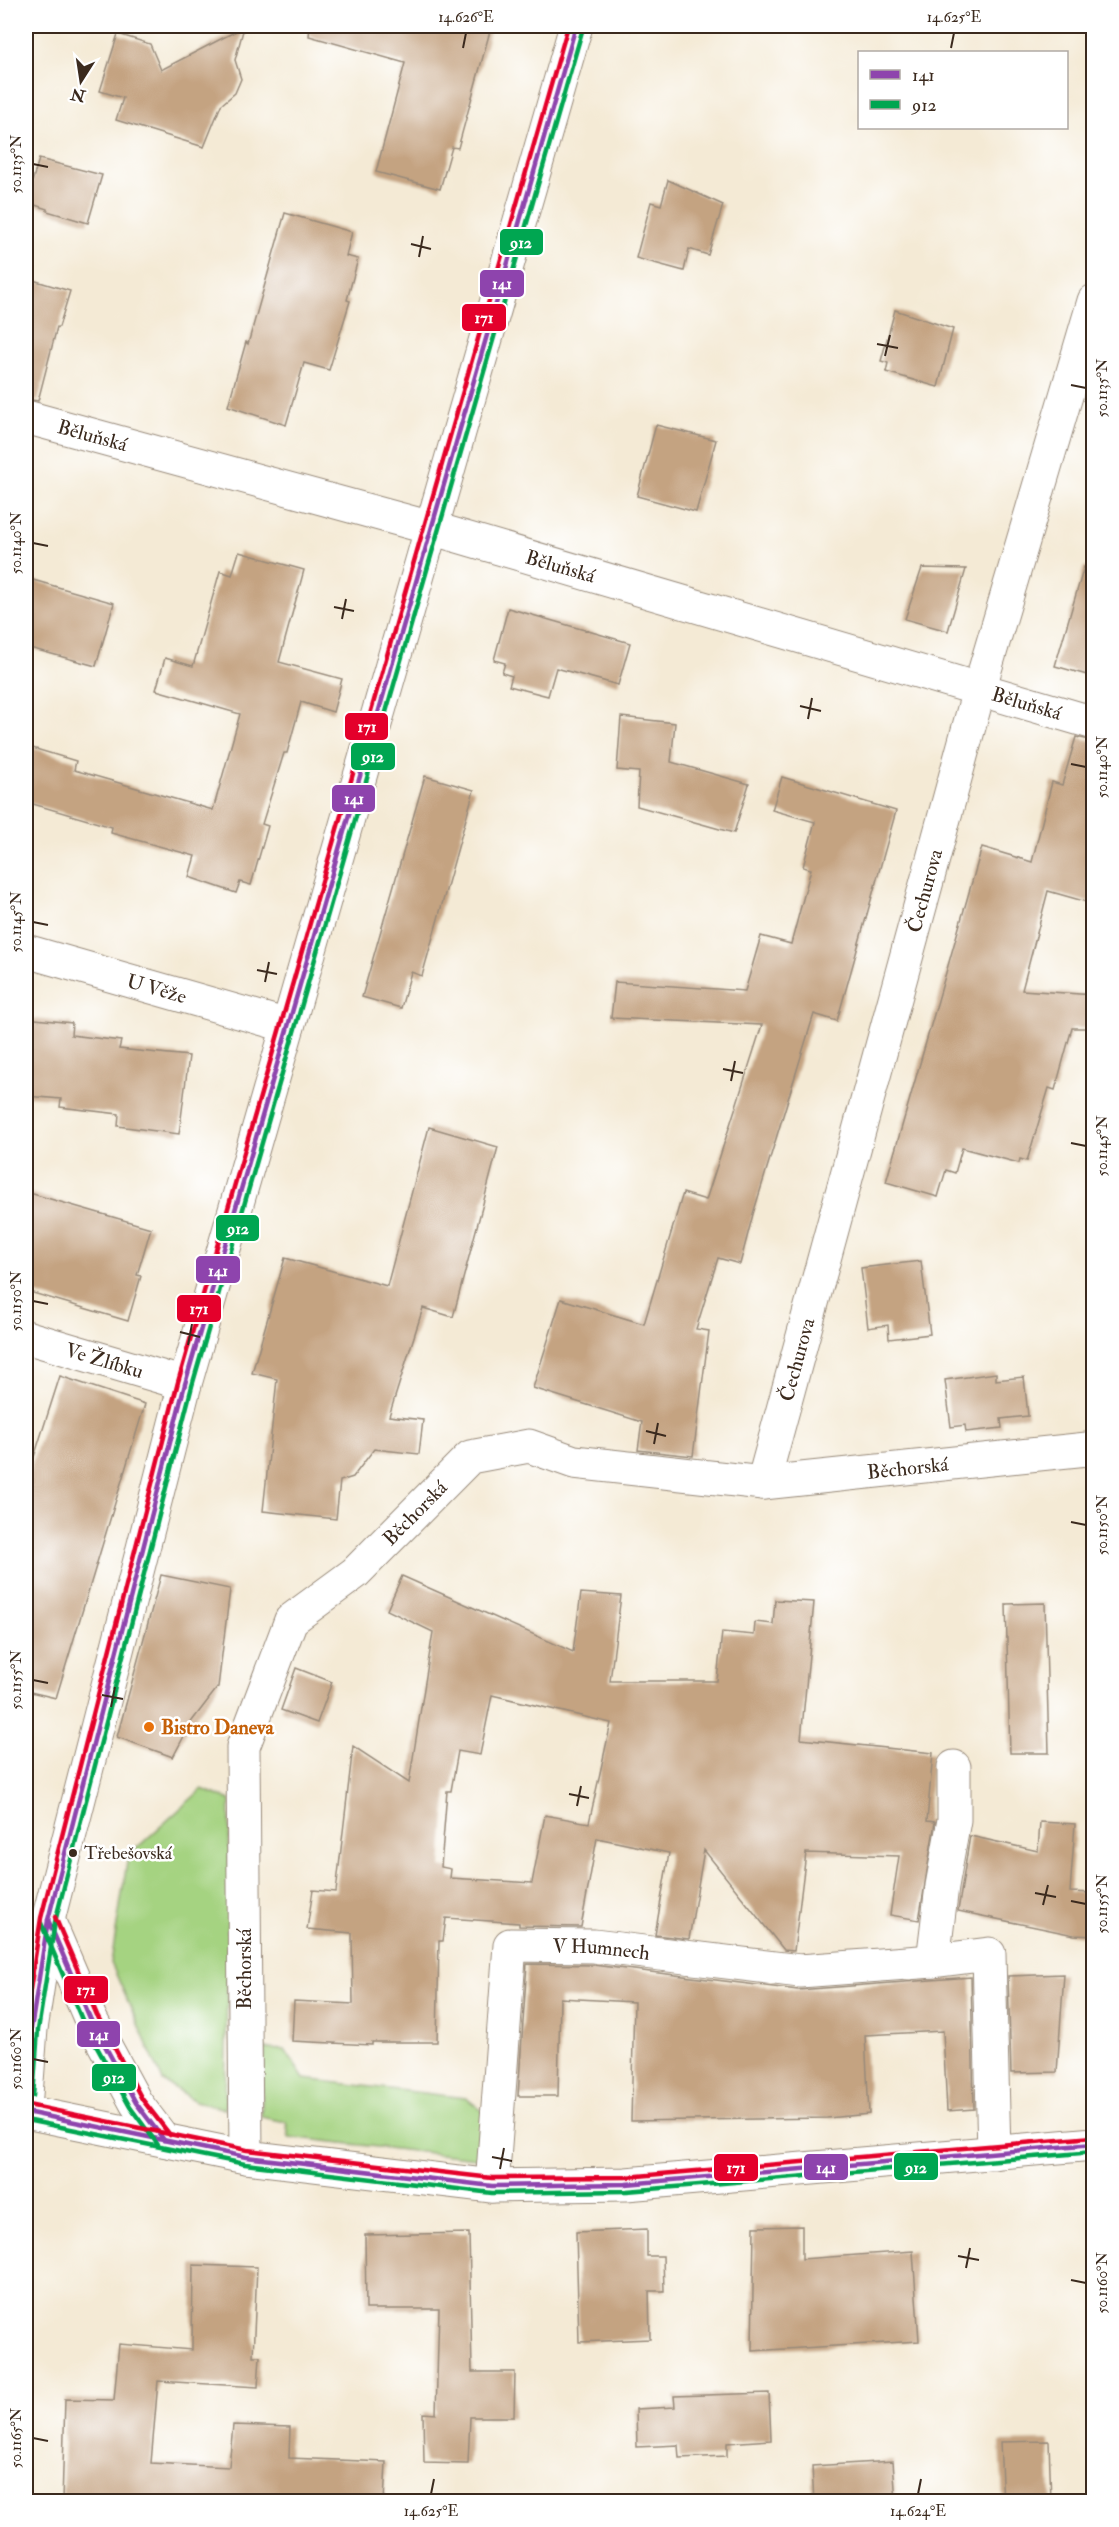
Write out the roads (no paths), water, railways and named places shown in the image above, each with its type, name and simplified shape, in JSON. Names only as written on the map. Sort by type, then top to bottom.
[{"type":"street","points":[[26,2095],[31,2029],[48,1920],[185,1384],[576,26]]},
{"type":"street","name":"Čechurova","points":[[763,1483],[980,690],[1094,301]]},
{"type":"street","name":"Běluňská","points":[[26,417],[431,528],[1094,723]]},
{"type":"street","name":"U Věže","points":[[26,951],[288,1026]]},
{"type":"street","name":"Ve Žlíbku","points":[[26,1337],[185,1384]]},
{"type":"street","name":"Běchorská","points":[[246,2157],[243,1747],[291,1620],[355,1573],[470,1457],[529,1446],[574,1462],[763,1483],[1087,1449],[1094,1452]]},
{"type":"street","points":[[933,1961],[942,1886],[954,1821],[954,1767]]},
{"type":"street","points":[[48,1920],[90,2018],[136,2103],[164,2140]]},
{"type":"street","name":"V Humnech","points":[[492,2186],[510,1945],[594,1946],[800,1971],[933,1961],[989,1954],[994,2153]]},
{"type":"street","points":[[26,2112],[246,2157],[492,2186],[626,2184],[1094,2145]]},
{"type":"place","name":"Bistro Daneva","points":[[149,1727]]},
{"type":"place","name":"Třebešovská","points":[[73,1853]]}]
